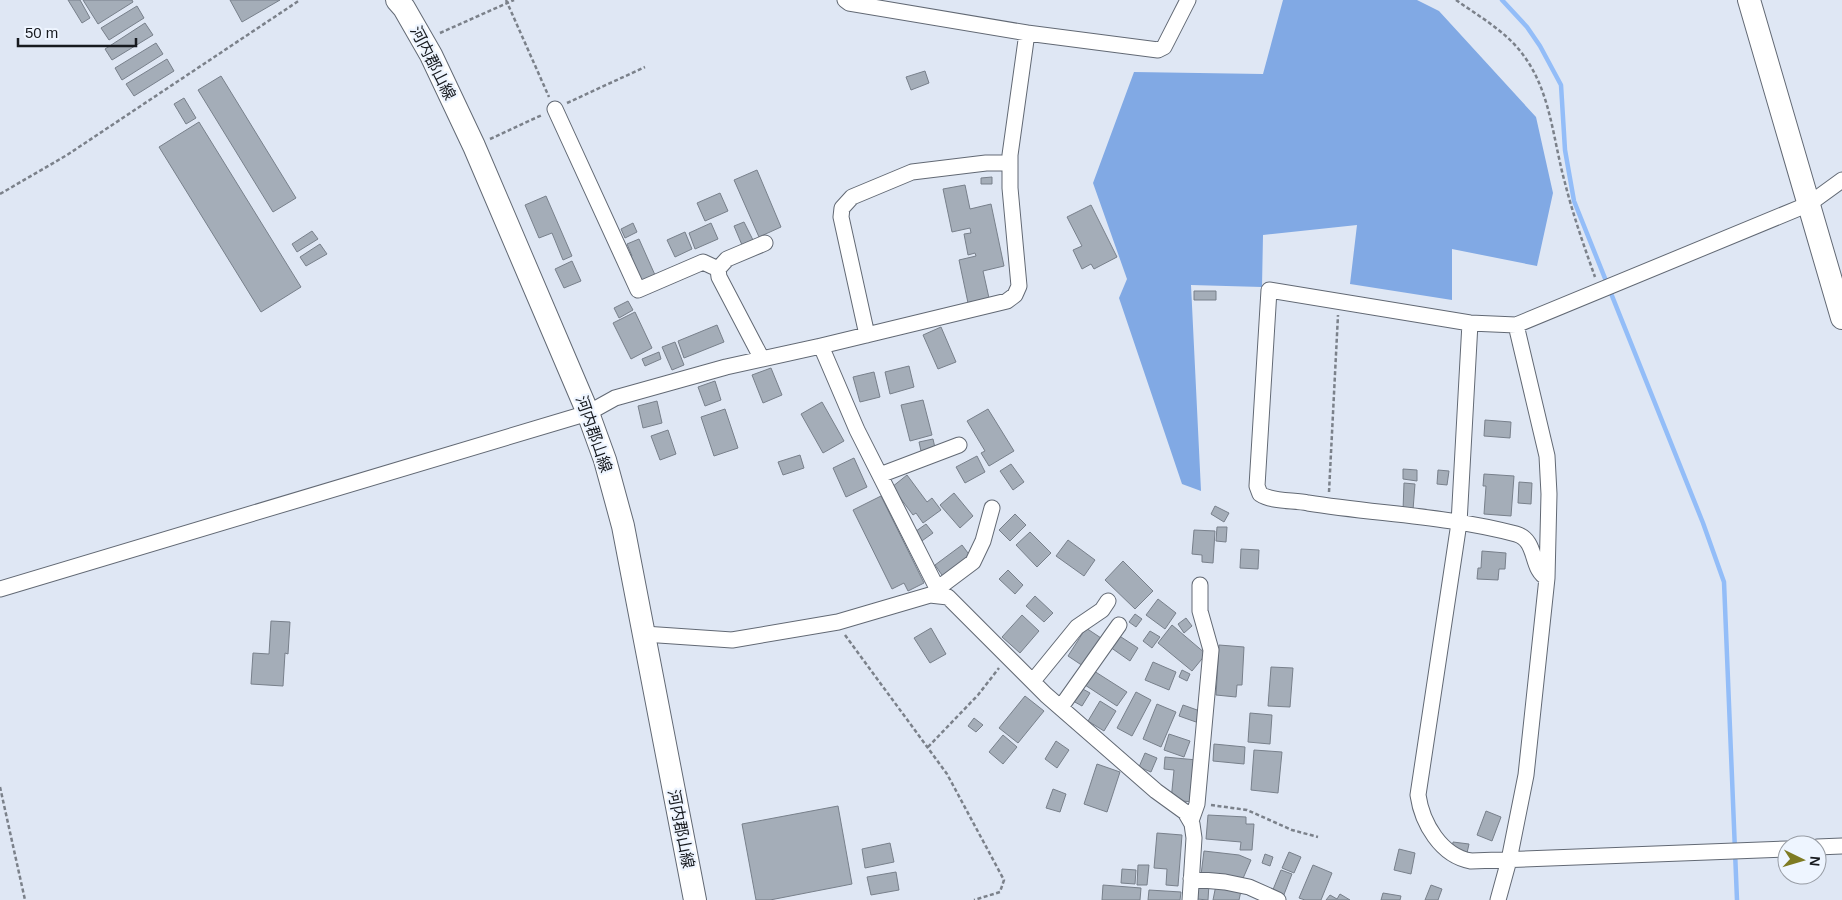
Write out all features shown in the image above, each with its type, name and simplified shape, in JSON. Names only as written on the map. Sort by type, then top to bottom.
[{"type":"main road","name":"河内郡山線","points":[[397,0],[423,40],[474,146],[588,413],[605,460],[622,526],[695,900]]},
{"type":"main road","points":[[1749,0],[1842,318]]},
{"type":"street","points":[[845,0],[849,4],[1158,50],[1164,47],[1188,0]]},
{"type":"street","points":[[0,589],[588,413],[616,398],[726,367],[997,304],[1015,296],[1018,286],[1010,162],[1027,32]]},
{"type":"street","points":[[555,109],[638,290],[703,262],[718,269]]},
{"type":"street","points":[[867,335],[841,217],[845,203],[852,197],[912,172],[986,162],[1010,162]]},
{"type":"street","points":[[1547,578],[1542,576],[1530,546],[1518,534],[1459,522],[1264,496],[1258,491],[1269,290],[1470,323],[1516,325],[1809,204],[1842,180]]},
{"type":"street","points":[[762,359],[719,277],[718,269],[727,259],[765,243]]},
{"type":"street","points":[[1470,323],[1459,522],[1418,795],[1420,809],[1431,832],[1450,854],[1471,861],[1777,849]]},
{"type":"street","points":[[1498,900],[1510,860],[1526,775],[1547,578],[1549,494],[1547,456],[1516,325]]},
{"type":"street","points":[[821,346],[880,475],[939,591],[948,597],[1061,707],[1156,791],[1185,812],[1191,821],[1194,838],[1190,900]]},
{"type":"street","points":[[880,475],[959,445]]},
{"type":"street","points":[[644,634],[732,640],[838,622],[939,591],[973,562],[983,541],[992,508]]},
{"type":"street","points":[[1191,821],[1197,804],[1211,650],[1200,611],[1200,585]]},
{"type":"street","points":[[1033,681],[1077,627],[1102,610],[1108,602]]},
{"type":"street","points":[[1061,707],[1119,625]]},
{"type":"street","points":[[1827,847],[1842,846]]},
{"type":"street","points":[[1192,879],[1225,882],[1249,887],[1278,900]]},
{"type":"path","points":[[0,194],[67,155],[300,0]]},
{"type":"path","points":[[423,40],[514,0]]},
{"type":"path","points":[[1456,0],[1502,33],[1524,56],[1532,69],[1549,109],[1571,207],[1600,291]]},
{"type":"path","points":[[506,2],[555,109]]},
{"type":"path","points":[[1328,506],[1339,301]]},
{"type":"path","points":[[838,622],[851,643],[947,774],[1004,880],[1000,892],[974,900]]},
{"type":"path","points":[[928,747],[978,695],[1009,656]]},
{"type":"path","points":[[0,787],[25,900]]},
{"type":"path","points":[[1197,804],[1247,810],[1292,830],[1318,837]]},
{"type":"shaded area","points":[[1283,0],[1417,0],[1439,11],[1536,117],[1553,193],[1537,266],[1452,249],[1452,300],[1350,284],[1357,225],[1263,235],[1262,287],[1191,285],[1201,491],[1182,484],[1119,298],[1127,279],[1093,183],[1134,72],[1263,74]]},
{"type":"building","points":[[68,0],[80,0],[90,18],[82,23]]},
{"type":"building","points":[[83,0],[132,0],[133,2],[98,24]]},
{"type":"building","points":[[230,0],[280,0],[242,22]]},
{"type":"building","points":[[137,6],[144,18],[109,40],[101,28]]},
{"type":"building","points":[[145,23],[153,35],[112,60],[105,49]]},
{"type":"building","points":[[156,43],[163,54],[122,80],[115,68]]},
{"type":"building","points":[[167,59],[174,71],[134,96],[126,84]]},
{"type":"building","points":[[925,71],[929,83],[911,90],[906,77]]},
{"type":"building","points":[[221,76],[296,198],[273,212],[198,90]]},
{"type":"building","points":[[184,98],[196,118],[186,124],[174,104]]},
{"type":"building","points":[[199,122],[301,287],[261,312],[159,147]]},
{"type":"building","points":[[757,170],[781,227],[759,237],[734,180]]},
{"type":"building","points":[[992,177],[992,184],[981,184],[981,178]]},
{"type":"building","points":[[965,185],[970,209],[991,204],[1004,266],[983,271],[989,298],[968,303],[959,260],[976,256],[975,253],[968,255],[964,234],[971,233],[970,228],[952,232],[943,189]]},
{"type":"building","points":[[720,193],[728,211],[705,221],[697,203]]},
{"type":"building","points":[[546,196],[572,256],[563,260],[552,233],[539,238],[525,205]]},
{"type":"building","points":[[1091,205],[1117,257],[1094,269],[1091,264],[1082,269],[1073,250],[1082,246],[1067,217]]},
{"type":"building","points":[[744,222],[753,240],[742,245],[734,226]]},
{"type":"building","points":[[633,223],[637,232],[625,238],[621,229]]},
{"type":"building","points":[[711,223],[718,239],[695,249],[689,233]]},
{"type":"building","points":[[312,231],[318,239],[297,252],[292,244]]},
{"type":"building","points":[[685,232],[692,249],[675,257],[667,240]]},
{"type":"building","points":[[639,239],[655,275],[640,282],[629,257],[632,256],[627,244]]},
{"type":"building","points":[[320,244],[327,254],[306,266],[300,257]]},
{"type":"building","points":[[572,261],[581,281],[564,288],[555,269]]},
{"type":"building","points":[[1194,291],[1216,291],[1216,300],[1194,300]]},
{"type":"building","points":[[628,301],[633,310],[619,318],[614,308]]},
{"type":"building","points":[[635,312],[652,348],[631,359],[613,323]]},
{"type":"building","points":[[717,325],[724,342],[684,358],[678,341]]},
{"type":"building","points":[[941,327],[956,362],[938,369],[923,335]]},
{"type":"building","points":[[675,342],[684,365],[672,370],[662,347]]},
{"type":"building","points":[[659,352],[661,359],[645,366],[642,359]]},
{"type":"building","points":[[909,366],[914,387],[890,394],[885,372]]},
{"type":"building","points":[[771,368],[782,395],[763,403],[752,375]]},
{"type":"building","points":[[874,372],[880,397],[860,402],[853,377]]},
{"type":"building","points":[[715,381],[721,400],[705,406],[698,387]]},
{"type":"building","points":[[923,400],[932,435],[910,441],[901,405]]},
{"type":"building","points":[[657,401],[662,423],[643,428],[638,406]]},
{"type":"building","points":[[822,402],[844,441],[823,453],[801,414]]},
{"type":"building","points":[[725,409],[738,448],[714,456],[701,417]]},
{"type":"building","points":[[988,409],[1014,451],[989,466],[981,453],[985,451],[967,421]]},
{"type":"building","points":[[1485,420],[1511,422],[1510,438],[1484,436]]},
{"type":"building","points":[[668,430],[676,454],[660,460],[651,436]]},
{"type":"building","points":[[933,439],[935,448],[921,451],[919,442]]},
{"type":"building","points":[[800,455],[804,468],[783,475],[778,462]]},
{"type":"building","points":[[977,456],[985,472],[965,483],[956,467]]},
{"type":"building","points":[[854,458],[867,487],[846,497],[833,468]]},
{"type":"building","points":[[1011,464],[1024,482],[1013,490],[1000,471]]},
{"type":"building","points":[[1403,469],[1417,470],[1417,481],[1403,479]]},
{"type":"building","points":[[1438,470],[1449,471],[1447,485],[1437,484]]},
{"type":"building","points":[[1484,474],[1514,476],[1511,516],[1484,514],[1486,486],[1483,486]]},
{"type":"building","points":[[907,475],[927,502],[932,498],[941,510],[923,523],[916,513],[913,515],[892,487]]},
{"type":"building","points":[[1519,482],[1532,483],[1531,504],[1518,503]]},
{"type":"building","points":[[1404,483],[1415,484],[1413,510],[1403,510]]},
{"type":"building","points":[[954,493],[973,516],[960,528],[940,505]]},
{"type":"building","points":[[881,496],[924,583],[908,591],[904,583],[892,589],[853,510]]},
{"type":"building","points":[[1215,506],[1229,513],[1224,522],[1211,514]]},
{"type":"building","points":[[1015,514],[1026,525],[1010,541],[999,530]]},
{"type":"building","points":[[926,524],[933,533],[919,543],[912,534]]},
{"type":"building","points":[[1217,527],[1227,527],[1226,542],[1216,541]]},
{"type":"building","points":[[1194,530],[1215,531],[1213,563],[1202,562],[1202,555],[1192,554]]},
{"type":"building","points":[[1030,532],[1051,553],[1037,567],[1016,545]]},
{"type":"building","points":[[1068,540],[1095,560],[1084,576],[1056,556]]},
{"type":"building","points":[[962,545],[971,557],[944,578],[935,565]]},
{"type":"building","points":[[1241,549],[1259,550],[1258,569],[1240,568]]},
{"type":"building","points":[[1482,551],[1506,553],[1505,569],[1499,569],[1498,580],[1477,579],[1478,568],[1481,568]]},
{"type":"building","points":[[1123,561],[1153,591],[1135,609],[1105,580]]},
{"type":"building","points":[[1008,570],[1023,585],[1015,594],[999,579]]},
{"type":"building","points":[[1035,596],[1053,613],[1044,622],[1026,606]]},
{"type":"building","points":[[1158,599],[1176,613],[1165,629],[1146,615]]},
{"type":"building","points":[[1135,614],[1142,619],[1136,627],[1129,622]]},
{"type":"building","points":[[1022,615],[1039,631],[1020,653],[1002,637]]},
{"type":"building","points":[[1186,618],[1192,626],[1184,633],[1178,624]]},
{"type":"building","points":[[271,621],[290,622],[288,654],[285,653],[283,686],[251,684],[253,653],[269,654]]},
{"type":"building","points":[[1172,625],[1206,654],[1192,671],[1158,643]]},
{"type":"building","points":[[931,628],[946,654],[930,663],[914,638]]},
{"type":"building","points":[[1086,628],[1104,640],[1086,668],[1068,656]]},
{"type":"building","points":[[1150,631],[1160,637],[1152,648],[1143,641]]},
{"type":"building","points":[[1118,635],[1138,648],[1130,661],[1110,647]]},
{"type":"building","points":[[1219,645],[1244,647],[1242,685],[1237,685],[1236,697],[1216,695]]},
{"type":"building","points":[[1153,662],[1176,672],[1169,690],[1145,680]]},
{"type":"building","points":[[1271,667],[1293,668],[1290,707],[1268,706]]},
{"type":"building","points":[[1182,670],[1190,674],[1187,681],[1179,677]]},
{"type":"building","points":[[1094,671],[1127,692],[1117,706],[1085,685]]},
{"type":"building","points":[[1081,688],[1090,693],[1082,706],[1073,701]]},
{"type":"building","points":[[1136,692],[1151,700],[1132,736],[1117,728]]},
{"type":"building","points":[[1025,696],[1044,711],[1018,743],[999,728]]},
{"type":"building","points":[[1100,701],[1116,711],[1104,731],[1088,721]]},
{"type":"building","points":[[1157,704],[1176,712],[1161,747],[1143,739]]},
{"type":"building","points":[[1183,705],[1200,711],[1196,722],[1179,716]]},
{"type":"building","points":[[1250,713],[1272,715],[1270,744],[1248,742]]},
{"type":"building","points":[[974,718],[983,725],[976,732],[968,726]]},
{"type":"building","points":[[1169,734],[1190,741],[1184,757],[1164,750]]},
{"type":"building","points":[[1003,735],[1017,747],[1003,764],[989,752]]},
{"type":"building","points":[[1056,741],[1069,750],[1057,768],[1045,759]]},
{"type":"building","points":[[1214,744],[1245,747],[1244,764],[1213,761]]},
{"type":"building","points":[[1254,750],[1282,752],[1278,793],[1251,790]]},
{"type":"building","points":[[1145,753],[1157,758],[1151,772],[1139,767]]},
{"type":"building","points":[[1165,757],[1197,760],[1193,802],[1171,800],[1174,770],[1164,769]]},
{"type":"building","points":[[1097,764],[1120,772],[1107,812],[1084,804]]},
{"type":"building","points":[[1053,789],[1066,794],[1060,812],[1046,808]]},
{"type":"building","points":[[838,806],[852,884],[770,900],[756,900],[742,824]]},
{"type":"building","points":[[1486,811],[1501,817],[1492,841],[1477,835]]},
{"type":"building","points":[[1208,815],[1246,817],[1246,824],[1254,824],[1252,850],[1240,850],[1241,842],[1206,839]]},
{"type":"building","points":[[1157,833],[1182,835],[1178,886],[1166,885],[1167,869],[1154,868]]},
{"type":"building","points":[[1453,842],[1469,844],[1467,853],[1452,850]]},
{"type":"building","points":[[890,843],[894,862],[865,868],[862,849]]},
{"type":"building","points":[[1399,849],[1415,853],[1411,874],[1394,870]]},
{"type":"building","points":[[1204,851],[1239,855],[1251,860],[1241,883],[1201,875]]},
{"type":"building","points":[[1289,852],[1301,857],[1294,873],[1282,868]]},
{"type":"building","points":[[1265,854],[1273,857],[1270,866],[1262,863]]},
{"type":"building","points":[[1138,865],[1149,865],[1147,885],[1137,885]]},
{"type":"building","points":[[1313,865],[1332,873],[1321,900],[1305,900],[1299,898]]},
{"type":"building","points":[[1122,869],[1136,870],[1135,884],[1121,883]]},
{"type":"building","points":[[1281,870],[1292,874],[1283,897],[1272,892]]},
{"type":"building","points":[[896,872],[899,890],[871,895],[867,877]]},
{"type":"building","points":[[1198,883],[1209,884],[1208,900],[1197,899]]},
{"type":"building","points":[[1103,885],[1141,888],[1140,900],[1102,900]]},
{"type":"building","points":[[1216,885],[1241,891],[1239,900],[1213,900]]},
{"type":"building","points":[[1431,885],[1442,889],[1438,900],[1425,900]]},
{"type":"building","points":[[1149,890],[1181,892],[1180,900],[1148,900]]},
{"type":"building","points":[[1383,893],[1401,896],[1400,900],[1381,900]]},
{"type":"building","points":[[1340,894],[1350,900],[1326,900],[1330,895],[1337,899]]},
{"type":"waterway","points":[[1502,0],[1527,27],[1540,46],[1561,85],[1565,150],[1574,201],[1703,523],[1724,582],[1737,900]]}]
